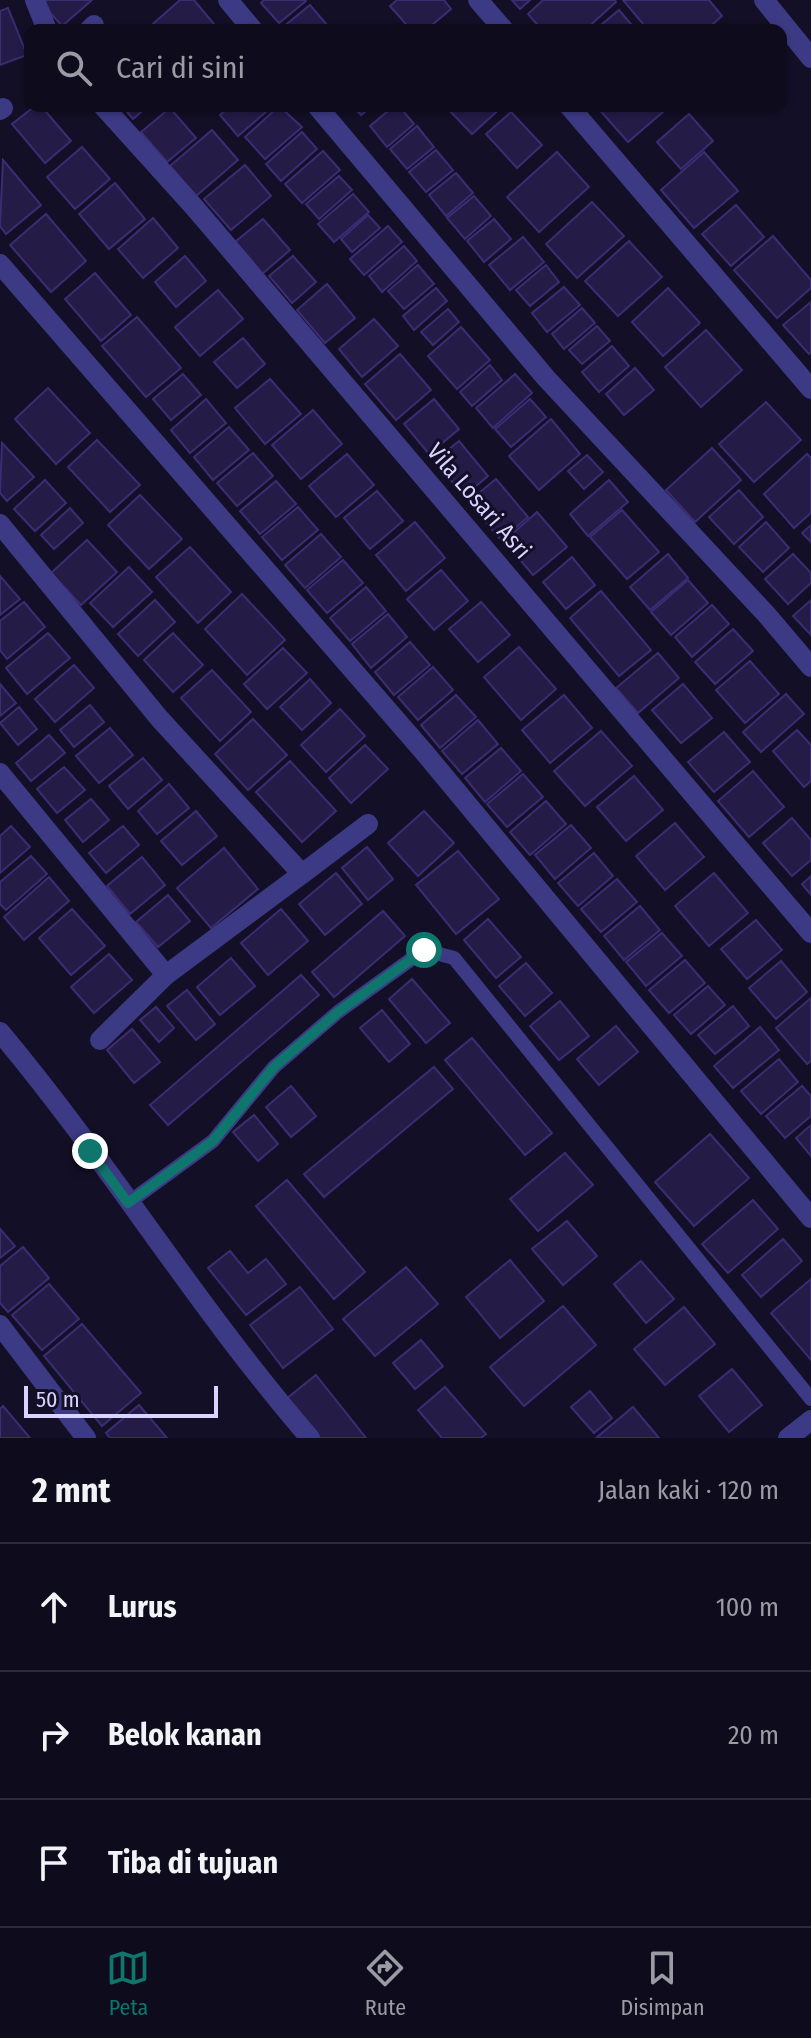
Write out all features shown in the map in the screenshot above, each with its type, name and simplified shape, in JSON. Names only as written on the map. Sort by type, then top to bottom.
[{"type":"street","points":[[35,0],[45,24]]},
{"type":"street","points":[[228,0],[248,24]]},
{"type":"street","points":[[478,0],[499,24]]},
{"type":"street","points":[[764,0],[783,24]]},
{"type":"street","points":[[787,28],[811,58]]},
{"type":"street","name":"Vila Losari Asri","points":[[108,112],[247,268],[811,933]]},
{"type":"street","points":[[322,112],[546,378],[766,614],[811,667]]},
{"type":"street","points":[[574,112],[811,389]]},
{"type":"street","points":[[0,264],[424,752],[811,1218]]},
{"type":"street","points":[[0,524],[159,718],[302,874]]},
{"type":"street","points":[[0,773],[166,975]]},
{"type":"street","points":[[100,1040],[166,975],[368,824]]},
{"type":"street","points":[[0,1032],[47,1089],[269,1391],[310,1438]]},
{"type":"street","points":[[0,1325],[86,1438]]},
{"type":"street","points":[[788,1438],[811,1420]]},
{"type":"lane","points":[[128,1203],[213,1141],[274,1067],[398,967],[424,950],[454,958],[811,1399]]},
{"type":"building","points":[[39,0],[92,0],[64,24],[60,24]]},
{"type":"building","points":[[180,0],[194,0],[214,24],[153,24]]},
{"type":"building","points":[[264,0],[306,1],[279,23],[261,3]]},
{"type":"building","points":[[397,0],[444,0],[451,9],[433,24],[406,24],[390,6]]},
{"type":"building","points":[[512,0],[530,0],[520,9]]},
{"type":"building","points":[[543,0],[616,2],[592,24],[537,24],[528,14]]},
{"type":"building","points":[[623,0],[709,0],[722,16],[713,24],[643,24]]},
{"type":"building","points":[[310,5],[326,24],[287,24]]},
{"type":"building","points":[[8,8],[24,48],[24,56],[0,65],[0,11]]},
{"type":"building","points":[[619,10],[631,24],[602,24]]},
{"type":"building","points":[[27,112],[46,112],[71,141],[45,163],[12,124]]},
{"type":"building","points":[[127,112],[141,112],[133,119]]},
{"type":"building","points":[[165,112],[173,112],[196,138],[167,162],[141,132]]},
{"type":"building","points":[[223,112],[266,112],[238,136],[220,115]]},
{"type":"building","points":[[272,112],[286,112],[302,127],[265,159],[245,137]]},
{"type":"building","points":[[387,112],[404,112],[414,124],[387,147],[370,126]]},
{"type":"building","points":[[451,112],[496,112],[472,134]]},
{"type":"building","points":[[511,112],[542,145],[517,168],[486,134]]},
{"type":"building","points":[[601,112],[663,112],[628,142]]},
{"type":"building","points":[[689,114],[713,141],[681,169],[657,142]]},
{"type":"building","points":[[417,126],[434,147],[407,169],[390,149]]},
{"type":"building","points":[[212,130],[238,160],[196,196],[170,166]]},
{"type":"building","points":[[302,132],[317,149],[281,181],[266,164]]},
{"type":"building","points":[[82,147],[110,179],[75,209],[47,177]]},
{"type":"building","points":[[436,150],[453,170],[426,192],[409,172]]},
{"type":"building","points":[[323,151],[340,170],[302,203],[285,184]]},
{"type":"building","points":[[557,152],[589,187],[539,232],[507,197]]},
{"type":"building","points":[[704,152],[738,191],[694,228],[661,190]]},
{"type":"building","points":[[3,160],[41,205],[6,234],[0,226]]},
{"type":"building","points":[[245,165],[271,196],[231,230],[204,199]]},
{"type":"building","points":[[456,173],[473,193],[446,216],[429,195]]},
{"type":"building","points":[[339,176],[352,190],[319,219],[306,204]]},
{"type":"building","points":[[115,183],[145,219],[109,249],[79,214]]},
{"type":"building","points":[[353,194],[369,212],[334,242],[318,224]]},
{"type":"building","points":[[474,196],[491,216],[465,239],[447,218]]},
{"type":"building","points":[[592,202],[624,236],[577,278],[546,244]]},
{"type":"building","points":[[736,205],[764,237],[731,266],[702,234]]},
{"type":"building","points":[[46,214],[86,261],[51,292],[10,245]]},
{"type":"building","points":[[368,215],[380,228],[352,252],[341,239]]},
{"type":"building","points":[[153,218],[178,248],[143,278],[118,249]]},
{"type":"building","points":[[263,219],[290,250],[262,274],[235,242]]},
{"type":"building","points":[[494,219],[511,239],[484,262],[467,241]]},
{"type":"building","points":[[388,226],[402,242],[364,275],[350,259]]},
{"type":"building","points":[[773,236],[811,280],[811,288],[777,318],[734,270]]},
{"type":"building","points":[[523,237],[544,262],[510,290],[489,265]]},
{"type":"building","points":[[629,241],[662,277],[618,316],[585,281]]},
{"type":"building","points":[[404,246],[417,261],[382,292],[369,276]]},
{"type":"building","points":[[185,256],[206,281],[176,307],[155,282]]},
{"type":"building","points":[[293,256],[316,282],[292,303],[269,276]]},
{"type":"building","points":[[418,265],[434,284],[404,309],[388,291]]},
{"type":"building","points":[[546,265],[559,282],[530,306],[516,290]]},
{"type":"building","points":[[95,273],[131,315],[101,341],[65,299]]},
{"type":"building","points":[[327,284],[355,318],[325,343],[297,310]]},
{"type":"building","points":[[564,287],[580,305],[547,332],[532,313]]},
{"type":"building","points":[[436,288],[447,301],[414,330],[403,316]]},
{"type":"building","points":[[668,288],[700,323],[663,356],[632,322]]},
{"type":"building","points":[[218,290],[243,319],[200,356],[175,327]]},
{"type":"building","points":[[811,302],[811,352],[809,354],[783,325]]},
{"type":"building","points":[[582,308],[595,323],[564,349],[552,334]]},
{"type":"building","points":[[448,309],[459,322],[433,345],[421,332]]},
{"type":"building","points":[[137,317],[181,368],[146,397],[102,346]]},
{"type":"building","points":[[374,319],[398,346],[362,377],[339,349]]},
{"type":"building","points":[[597,326],[610,341],[582,364],[569,350]]},
{"type":"building","points":[[461,327],[490,360],[457,389],[428,356]]},
{"type":"building","points":[[706,330],[742,370],[701,407],[665,367]]},
{"type":"building","points":[[243,338],[265,364],[237,388],[214,362]]},
{"type":"building","points":[[612,346],[629,366],[599,392],[582,372]]},
{"type":"building","points":[[400,354],[431,390],[396,420],[365,384]]},
{"type":"building","points":[[490,365],[502,380],[472,406],[460,392]]},
{"type":"building","points":[[635,368],[654,390],[624,415],[606,394]]},
{"type":"building","points":[[183,374],[201,395],[171,420],[153,399]]},
{"type":"building","points":[[515,374],[532,393],[493,428],[476,408]]},
{"type":"building","points":[[270,379],[301,414],[265,444],[235,408]]},
{"type":"building","points":[[48,388],[90,433],[56,464],[15,419]]},
{"type":"building","points":[[206,399],[226,423],[190,453],[171,430]]},
{"type":"building","points":[[434,399],[459,429],[429,454],[404,424]]},
{"type":"building","points":[[530,399],[546,417],[511,447],[495,429]]},
{"type":"building","points":[[766,402],[801,440],[754,482],[719,444]]},
{"type":"building","points":[[313,410],[342,444],[301,479],[272,445]]},
{"type":"building","points":[[551,419],[580,454],[539,490],[509,456]]},
{"type":"building","points":[[229,427],[249,450],[213,480],[194,457]]},
{"type":"building","points":[[97,440],[140,485],[110,512],[68,467]]},
{"type":"building","points":[[459,441],[488,476],[464,496],[435,461]]},
{"type":"building","points":[[2,443],[34,477],[7,501],[0,493]]},
{"type":"building","points":[[712,448],[741,480],[695,522],[666,490]]},
{"type":"building","points":[[253,453],[273,476],[237,506],[217,483]]},
{"type":"building","points":[[347,454],[374,485],[336,517],[309,486]]},
{"type":"building","points":[[807,454],[811,458],[811,513],[794,528],[764,494]]},
{"type":"building","points":[[587,455],[603,472],[584,489],[568,471]]},
{"type":"building","points":[[496,479],[528,517],[501,540],[468,502]]},
{"type":"building","points":[[45,480],[66,503],[35,531],[14,509]]},
{"type":"building","points":[[609,480],[628,502],[588,536],[570,514]]},
{"type":"building","points":[[276,481],[296,504],[260,534],[240,511]]},
{"type":"building","points":[[739,490],[763,517],[734,544],[709,517]]},
{"type":"building","points":[[377,491],[403,521],[370,549],[344,518]]},
{"type":"building","points":[[140,495],[182,539],[149,569],[108,525]]},
{"type":"building","points":[[298,507],[318,530],[282,560],[262,537]]},
{"type":"building","points":[[70,508],[83,523],[54,549],[41,535]]},
{"type":"building","points":[[622,510],[659,552],[627,579],[590,537]]},
{"type":"building","points":[[537,512],[567,547],[533,575],[504,541]]},
{"type":"building","points":[[415,522],[445,558],[406,591],[376,555]]},
{"type":"building","points":[[766,522],[789,548],[763,572],[739,547]]},
{"type":"building","points":[[811,525],[811,542],[802,533]]},
{"type":"building","points":[[321,534],[341,557],[305,588],[285,565]]},
{"type":"building","points":[[87,540],[117,572],[81,605],[51,573]]},
{"type":"building","points":[[190,547],[231,592],[198,623],[156,577]]},
{"type":"building","points":[[668,554],[688,578],[650,610],[630,587]]},
{"type":"building","points":[[793,554],[811,573],[811,583],[788,604],[765,579]]},
{"type":"building","points":[[572,557],[595,585],[566,609],[543,582]]},
{"type":"building","points":[[343,560],[363,583],[327,613],[307,590]]},
{"type":"building","points":[[129,567],[152,592],[113,627],[90,603]]},
{"type":"building","points":[[441,570],[468,601],[434,630],[407,599]]},
{"type":"building","points":[[0,576],[20,599],[0,615]]},
{"type":"building","points":[[688,580],[708,603],[671,635],[651,612]]},
{"type":"building","points":[[366,587],[386,611],[350,641],[330,618]]},
{"type":"building","points":[[601,591],[651,650],[619,676],[570,618]]},
{"type":"building","points":[[242,594],[285,640],[247,675],[205,629]]},
{"type":"building","points":[[155,600],[175,622],[138,656],[118,634]]},
{"type":"building","points":[[811,600],[811,635],[793,616]]},
{"type":"building","points":[[24,602],[45,627],[7,659],[0,650],[0,621]]},
{"type":"building","points":[[481,602],[510,635],[478,662],[449,629]]},
{"type":"building","points":[[712,605],[729,624],[692,657],[675,637]]},
{"type":"building","points":[[388,614],[407,637],[371,668],[352,644]]},
{"type":"building","points":[[733,629],[753,651],[715,684],[695,662]]},
{"type":"building","points":[[48,633],[70,658],[27,694],[6,668]]},
{"type":"building","points":[[173,633],[203,665],[173,692],[144,660]]},
{"type":"building","points":[[410,642],[430,665],[394,695],[375,672]]},
{"type":"building","points":[[519,647],[556,689],[521,720],[484,677]]},
{"type":"building","points":[[283,648],[307,673],[267,709],[244,684]]},
{"type":"building","points":[[658,653],[679,678],[638,713],[616,688]]},
{"type":"building","points":[[750,661],[779,694],[745,723],[716,690]]},
{"type":"building","points":[[74,665],[94,688],[55,722],[35,699]]},
{"type":"building","points":[[433,667],[453,690],[418,720],[398,697]]},
{"type":"building","points":[[212,670],[251,712],[220,741],[181,698]]},
{"type":"building","points":[[310,679],[331,703],[302,730],[280,707]]},
{"type":"building","points":[[0,684],[16,703],[0,716]]},
{"type":"building","points":[[683,684],[712,718],[681,743],[652,710]]},
{"type":"building","points":[[786,694],[804,714],[761,752],[743,732]]},
{"type":"building","points":[[456,695],[476,717],[440,748],[421,725]]},
{"type":"building","points":[[564,695],[592,728],[550,763],[522,730]]},
{"type":"building","points":[[90,705],[104,722],[74,747],[60,730]]},
{"type":"building","points":[[19,707],[37,729],[18,745],[0,723]]},
{"type":"building","points":[[340,709],[365,736],[326,772],[301,745]]},
{"type":"building","points":[[253,719],[287,755],[248,790],[215,754]]},
{"type":"building","points":[[478,720],[498,744],[462,774],[442,751]]},
{"type":"building","points":[[110,728],[133,755],[99,783],[76,756]]},
{"type":"building","points":[[797,730],[811,745],[811,781],[804,787],[773,751]]},
{"type":"building","points":[[601,731],[632,766],[585,806],[554,771]]},
{"type":"building","points":[[724,732],[750,762],[714,792],[688,762]]},
{"type":"building","points":[[49,735],[65,753],[31,781],[16,763]]},
{"type":"building","points":[[365,745],[388,769],[351,803],[329,778]]},
{"type":"building","points":[[501,748],[521,771],[485,802],[465,778]]},
{"type":"building","points":[[143,758],[162,780],[128,809],[109,786]]},
{"type":"building","points":[[290,761],[336,811],[302,842],[256,792]]},
{"type":"building","points":[[64,767],[85,790],[57,813],[37,789]]},
{"type":"building","points":[[753,771],[784,807],[749,837],[718,801]]},
{"type":"building","points":[[523,774],[543,797],[507,827],[487,804]]},
{"type":"building","points":[[634,776],[663,810],[626,841],[597,807]]},
{"type":"building","points":[[169,784],[189,808],[157,834],[138,811]]},
{"type":"building","points":[[91,799],[109,820],[83,842],[65,820]]},
{"type":"building","points":[[546,801],[566,824],[530,855],[510,832]]},
{"type":"building","points":[[196,811],[217,836],[182,865],[161,841]]},
{"type":"building","points":[[424,811],[454,843],[418,876],[388,843]]},
{"type":"building","points":[[792,818],[811,840],[811,860],[792,876],[763,843]]},
{"type":"building","points":[[675,823],[704,857],[665,890],[636,856]]},
{"type":"building","points":[[571,825],[591,848],[555,879],[535,855]]},
{"type":"building","points":[[11,826],[30,847],[0,873],[0,836]]},
{"type":"building","points":[[123,826],[139,845],[106,873],[89,853]]},
{"type":"building","points":[[367,847],[393,879],[368,900],[342,868]]},
{"type":"building","points":[[224,848],[258,889],[211,928],[177,888]]},
{"type":"building","points":[[458,851],[499,899],[456,934],[416,885]]},
{"type":"building","points":[[594,853],[613,876],[578,906],[558,883]]},
{"type":"building","points":[[31,856],[47,874],[6,910],[0,904],[0,882]]},
{"type":"building","points":[[142,857],[165,885],[130,914],[107,886]]},
{"type":"building","points":[[336,873],[362,904],[325,935],[299,904]]},
{"type":"building","points":[[714,873],[748,913],[709,946],[675,906]]},
{"type":"building","points":[[811,876],[811,895],[802,884]]},
{"type":"building","points":[[49,877],[69,901],[24,940],[4,917]]},
{"type":"building","points":[[617,879],[637,902],[601,932],[581,909]]},
{"type":"building","points":[[168,895],[190,921],[158,947],[136,922]]},
{"type":"building","points":[[640,906],[660,930],[624,960],[604,936]]},
{"type":"building","points":[[72,909],[105,946],[71,975],[39,938]]},
{"type":"building","points":[[281,909],[308,941],[268,975],[241,943]]},
{"type":"building","points":[[383,911],[405,936],[334,997],[312,972]]},
{"type":"building","points":[[488,919],[521,957],[496,978],[464,940]]},
{"type":"building","points":[[756,920],[782,950],[747,979],[721,949]]},
{"type":"building","points":[[662,933],[682,956],[646,986],[626,962]]},
{"type":"building","points":[[109,954],[132,980],[94,1013],[71,987]]},
{"type":"building","points":[[231,958],[255,986],[220,1015],[197,987]]},
{"type":"building","points":[[685,960],[705,983],[669,1013],[649,990]]},
{"type":"building","points":[[781,961],[807,992],[776,1019],[749,988]]},
{"type":"building","points":[[526,963],[552,993],[525,1016],[499,986]]},
{"type":"building","points":[[301,975],[319,995],[168,1125],[150,1105]]},
{"type":"building","points":[[412,979],[450,1023],[426,1043],[389,999]]},
{"type":"building","points":[[708,986],[725,1005],[691,1034],[674,1015]]},
{"type":"building","points":[[187,990],[215,1024],[196,1040],[167,1006]]},
{"type":"building","points":[[811,998],[811,1061],[807,1064],[776,1028]]},
{"type":"building","points":[[560,1001],[589,1036],[559,1060],[530,1026]]},
{"type":"building","points":[[733,1006],[749,1026],[715,1054],[698,1035]]},
{"type":"building","points":[[156,1007],[174,1028],[159,1042],[140,1020]]},
{"type":"building","points":[[382,1010],[410,1044],[389,1062],[360,1028]]},
{"type":"building","points":[[616,1026],[638,1052],[599,1085],[577,1059]]},
{"type":"building","points":[[760,1027],[779,1050],[733,1088],[714,1066]]},
{"type":"building","points":[[132,1029],[160,1062],[134,1083],[107,1050]]},
{"type":"building","points":[[472,1038],[552,1133],[525,1155],[445,1060]]},
{"type":"building","points":[[779,1059],[798,1082],[761,1114],[741,1091]]},
{"type":"building","points":[[434,1067],[453,1089],[324,1197],[304,1174]]},
{"type":"building","points":[[291,1086],[316,1116],[291,1137],[266,1107]]},
{"type":"building","points":[[802,1086],[811,1096],[811,1116],[785,1138],[766,1116]]},
{"type":"building","points":[[254,1115],[278,1144],[258,1161],[233,1132]]},
{"type":"building","points":[[811,1125],[811,1156],[796,1138]]},
{"type":"building","points":[[710,1134],[749,1178],[694,1226],[655,1182]]},
{"type":"building","points":[[565,1153],[593,1185],[538,1231],[510,1199]]},
{"type":"building","points":[[287,1180],[365,1272],[334,1299],[256,1206]]},
{"type":"building","points":[[753,1200],[778,1229],[728,1273],[702,1244]]},
{"type":"building","points":[[567,1221],[597,1256],[563,1285],[532,1249]]},
{"type":"building","points":[[0,1229],[15,1246],[0,1258]]},
{"type":"building","points":[[783,1239],[802,1261],[761,1297],[742,1275]]},
{"type":"building","points":[[23,1247],[49,1278],[8,1312],[0,1303],[0,1266]]},
{"type":"building","points":[[230,1251],[248,1273],[266,1259],[286,1284],[246,1315],[208,1268]]},
{"type":"building","points":[[510,1260],[544,1301],[500,1338],[466,1297]]},
{"type":"building","points":[[641,1261],[674,1299],[646,1323],[614,1284]]},
{"type":"building","points":[[406,1267],[438,1304],[375,1356],[343,1319]]},
{"type":"building","points":[[811,1279],[811,1360],[771,1313]]},
{"type":"building","points":[[49,1284],[79,1319],[42,1350],[12,1315]]},
{"type":"building","points":[[300,1287],[333,1329],[283,1368],[250,1325]]},
{"type":"building","points":[[563,1306],[596,1345],[524,1406],[490,1367]]},
{"type":"building","points":[[684,1307],[715,1344],[665,1385],[634,1349]]},
{"type":"building","points":[[82,1324],[141,1393],[102,1426],[44,1356]]},
{"type":"building","points":[[421,1340],[443,1366],[415,1389],[393,1363]]},
{"type":"building","points":[[732,1369],[762,1405],[729,1432],[699,1396]]},
{"type":"building","points":[[316,1375],[366,1438],[316,1438],[286,1399]]},
{"type":"building","points":[[445,1387],[486,1434],[481,1438],[442,1438],[418,1410]]},
{"type":"building","points":[[590,1391],[612,1418],[594,1433],[571,1407]]},
{"type":"building","points":[[139,1405],[167,1438],[110,1438],[106,1433]]},
{"type":"building","points":[[3,1406],[30,1438],[0,1438],[0,1409]]},
{"type":"building","points":[[633,1407],[659,1438],[596,1438]]},
{"type":"route","points":[[90,1151],[128,1203],[213,1141],[274,1067],[338,1012],[424,950]]}]
